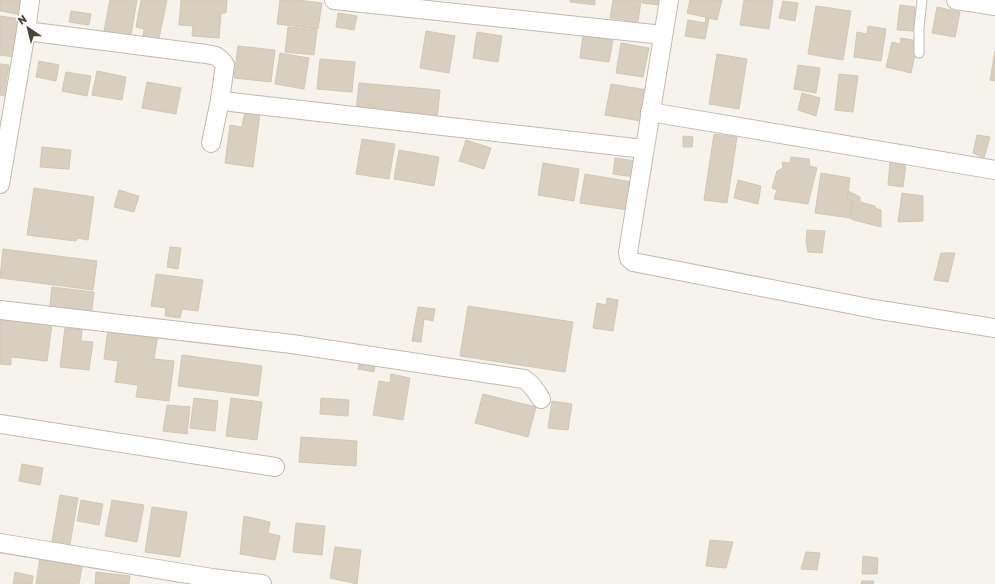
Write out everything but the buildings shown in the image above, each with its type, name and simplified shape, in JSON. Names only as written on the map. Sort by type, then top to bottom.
[{"type":"street","points":[[0,184],[30,0]]},
{"type":"street","points":[[334,0],[663,35]]},
{"type":"street","points":[[669,0],[628,252],[629,258],[633,262],[874,309],[995,328]]},
{"type":"street","points":[[956,0],[995,6]]},
{"type":"street","points":[[26,31],[216,56],[225,65],[220,100],[211,143]]},
{"type":"street","points":[[220,100],[644,149]]},
{"type":"street","points":[[650,112],[995,170]]},
{"type":"street","points":[[0,310],[292,344],[517,378],[530,383],[541,399]]},
{"type":"street","points":[[0,424],[275,467]]},
{"type":"street","points":[[0,544],[212,578],[262,584]]},
{"type":"lane","points":[[919,53],[919,28],[922,0]]}]
